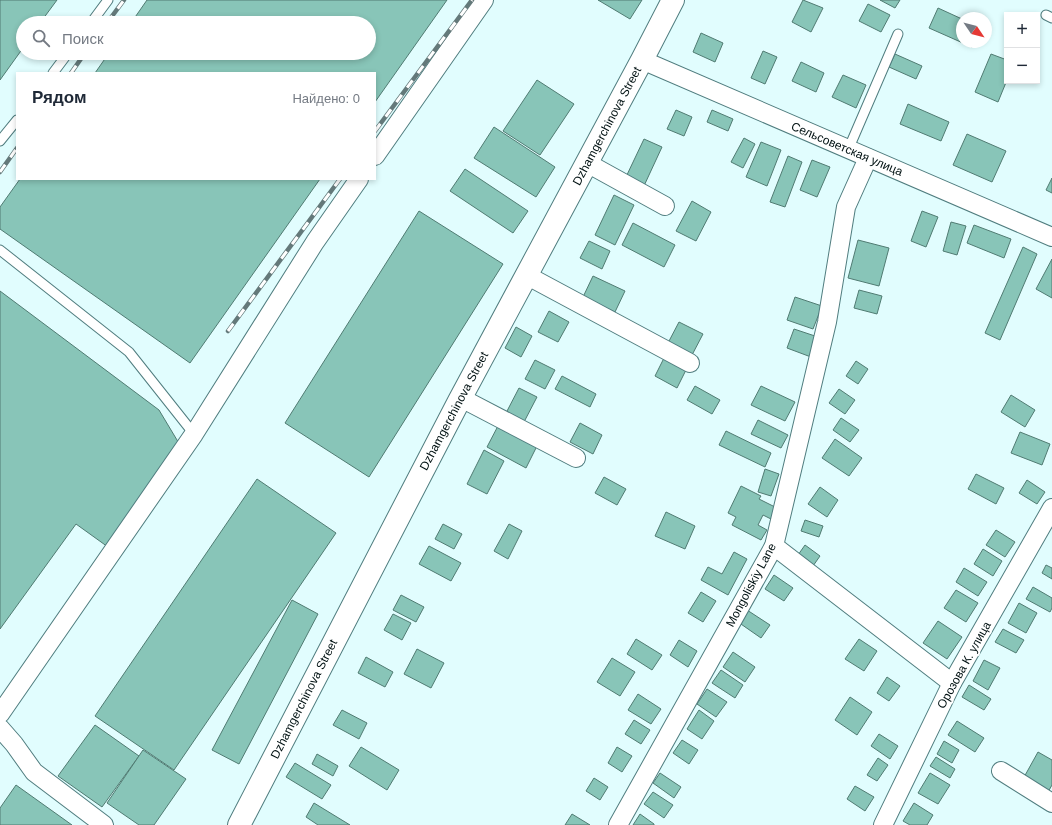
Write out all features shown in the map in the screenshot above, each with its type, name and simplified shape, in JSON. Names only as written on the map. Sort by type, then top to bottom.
[{"type":"street","points":[[376,155],[484,0]]},
{"type":"street","name":"Dzhamgerchinova Street","points":[[239,825],[461,398],[673,0]]},
{"type":"street","name":"Сельсоветская улица","points":[[642,60],[1052,237]]},
{"type":"street","name":"Mongoliskiy Lane","points":[[618,825],[774,546],[827,322],[846,207],[868,158]]},
{"type":"street","points":[[587,163],[665,206]]},
{"type":"street","points":[[0,714],[194,434],[315,242],[358,180]]},
{"type":"street","points":[[526,275],[690,363]]},
{"type":"street","points":[[461,398],[576,458]]},
{"type":"street","name":"Орозова К. улица","points":[[883,825],[952,683],[1052,508]]},
{"type":"street","points":[[774,546],[952,683]]},
{"type":"street","points":[[0,728],[14,744],[34,772],[104,825]]},
{"type":"street","points":[[1001,771],[1052,803]]},
{"type":"lane","points":[[96,16],[108,0]]},
{"type":"lane","points":[[848,150],[898,34]]},
{"type":"lane","points":[[54,72],[63,60]]},
{"type":"lane","points":[[0,141],[16,121]]},
{"type":"lane","points":[[0,250],[129,352],[194,434]]},
{"type":"building","points":[[0,0],[57,0],[45,16],[16,16],[16,58],[0,80]]},
{"type":"building","points":[[147,0],[447,0],[376,101],[376,72],[96,72],[104,60],[376,60],[376,16],[136,16]]},
{"type":"building","points":[[598,0],[642,0],[630,19]]},
{"type":"building","points":[[803,0],[823,8],[811,32],[792,22]]},
{"type":"building","points":[[880,0],[900,0],[895,8]]},
{"type":"building","points":[[868,4],[890,15],[881,32],[859,21]]},
{"type":"building","points":[[938,8],[956,16],[956,40],[929,28]]},
{"type":"building","points":[[701,33],[723,43],[715,62],[693,52]]},
{"type":"building","points":[[763,51],[777,57],[765,84],[751,78]]},
{"type":"building","points":[[895,54],[922,66],[916,79],[889,67]]},
{"type":"building","points":[[991,54],[1004,59],[1004,84],[1005,84],[998,102],[975,92]]},
{"type":"building","points":[[801,62],[824,73],[816,92],[792,81]]},
{"type":"building","points":[[843,75],[866,85],[856,108],[832,97]]},
{"type":"building","points":[[537,80],[574,104],[540,155],[503,131]]},
{"type":"building","points":[[908,104],[949,122],[941,141],[900,124]]},
{"type":"building","points":[[676,110],[692,117],[684,136],[667,129]]},
{"type":"building","points":[[712,110],[733,119],[728,131],[707,122]]},
{"type":"building","points":[[494,127],[555,167],[536,197],[474,158]]},
{"type":"building","points":[[967,134],[1006,151],[992,182],[953,165]]},
{"type":"building","points":[[744,138],[755,144],[743,168],[731,162]]},
{"type":"building","points":[[644,139],[662,147],[643,188],[625,179]]},
{"type":"building","points":[[761,142],[781,150],[767,186],[746,177]]},
{"type":"building","points":[[788,156],[802,162],[785,207],[770,202]]},
{"type":"building","points":[[812,160],[830,167],[817,197],[800,190]]},
{"type":"building","points":[[465,169],[528,211],[513,233],[450,191]]},
{"type":"building","points":[[1052,178],[1052,193],[1046,190]]},
{"type":"building","points":[[19,180],[319,180],[190,363],[0,229],[0,207]]},
{"type":"building","points":[[614,195],[634,205],[615,245],[595,235]]},
{"type":"building","points":[[692,201],[711,212],[696,241],[676,231]]},
{"type":"building","points":[[419,211],[503,264],[369,477],[285,423]]},
{"type":"building","points":[[922,211],[938,217],[926,247],[911,241]]},
{"type":"building","points":[[951,222],[966,226],[957,255],[943,251]]},
{"type":"building","points":[[633,223],[675,245],[664,267],[622,245]]},
{"type":"building","points":[[974,225],[1011,239],[1004,258],[967,243]]},
{"type":"building","points":[[858,240],[889,248],[879,286],[848,278]]},
{"type":"building","points":[[589,241],[610,251],[602,269],[580,258]]},
{"type":"building","points":[[1023,247],[1037,254],[1000,340],[985,333]]},
{"type":"building","points":[[1052,259],[1052,298],[1036,289]]},
{"type":"building","points":[[593,276],[625,291],[615,312],[583,297]]},
{"type":"building","points":[[859,290],[882,296],[877,314],[854,308]]},
{"type":"building","points":[[0,291],[159,410],[180,445],[108,547],[76,524],[0,629]]},
{"type":"building","points":[[795,297],[822,306],[813,329],[787,320]]},
{"type":"building","points":[[549,311],[569,322],[558,342],[538,332]]},
{"type":"building","points":[[679,322],[703,334],[692,355],[668,343]]},
{"type":"building","points":[[516,327],[532,336],[521,357],[505,348]]},
{"type":"building","points":[[794,329],[818,337],[811,357],[787,348]]},
{"type":"building","points":[[665,356],[687,368],[677,388],[655,376]]},
{"type":"building","points":[[535,360],[555,370],[545,389],[525,379]]},
{"type":"building","points":[[856,361],[868,369],[858,384],[846,376]]},
{"type":"building","points":[[562,376],[596,394],[590,407],[555,389]]},
{"type":"building","points":[[695,386],[720,400],[712,414],[687,400]]},
{"type":"building","points":[[761,386],[795,402],[785,421],[751,405]]},
{"type":"building","points":[[519,388],[537,397],[524,422],[506,413]]},
{"type":"building","points":[[839,389],[855,400],[845,414],[829,403]]},
{"type":"building","points":[[1011,395],[1035,410],[1025,427],[1001,412]]},
{"type":"building","points":[[841,418],[859,430],[850,442],[833,430]]},
{"type":"building","points":[[758,420],[788,435],[781,448],[751,434]]},
{"type":"building","points":[[580,423],[602,435],[593,454],[570,442]]},
{"type":"building","points":[[499,424],[538,444],[526,468],[487,447]]},
{"type":"building","points":[[726,431],[771,453],[765,467],[719,445]]},
{"type":"building","points":[[1020,432],[1050,444],[1042,465],[1011,453]]},
{"type":"building","points":[[835,439],[862,458],[849,476],[822,458]]},
{"type":"building","points":[[484,450],[504,461],[487,494],[467,484]]},
{"type":"building","points":[[765,469],[779,474],[771,496],[758,492]]},
{"type":"building","points":[[976,474],[1004,488],[996,504],[968,489]]},
{"type":"building","points":[[604,477],[626,489],[617,505],[595,493]]},
{"type":"building","points":[[257,479],[336,533],[174,770],[95,716]]},
{"type":"building","points":[[1027,480],[1045,492],[1037,504],[1019,493]]},
{"type":"building","points":[[741,486],[761,496],[759,499],[779,509],[773,520],[763,515],[758,525],[767,530],[761,540],[732,525],[736,517],[728,513]]},
{"type":"building","points":[[820,487],[838,500],[827,517],[808,504]]},
{"type":"building","points":[[666,512],[695,526],[685,549],[655,536]]},
{"type":"building","points":[[805,520],[823,526],[819,537],[801,531]]},
{"type":"building","points":[[443,524],[462,534],[454,549],[435,539]]},
{"type":"building","points":[[509,524],[522,531],[508,559],[494,551]]},
{"type":"building","points":[[996,530],[1015,542],[1005,557],[986,545]]},
{"type":"building","points":[[805,545],[820,556],[813,566],[798,555]]},
{"type":"building","points":[[429,546],[461,563],[451,581],[419,564]]},
{"type":"building","points":[[983,549],[1002,561],[993,576],[974,564]]},
{"type":"building","points":[[734,552],[747,559],[728,595],[701,580],[708,567],[722,574]]},
{"type":"building","points":[[1046,565],[1052,568],[1052,579],[1042,573]]},
{"type":"building","points":[[964,568],[987,582],[978,596],[956,582]]},
{"type":"building","points":[[774,575],[793,588],[784,601],[765,589]]},
{"type":"building","points":[[1033,587],[1052,598],[1052,608],[1050,612],[1026,599]]},
{"type":"building","points":[[956,590],[978,603],[966,622],[944,608]]},
{"type":"building","points":[[701,592],[716,601],[703,622],[688,613]]},
{"type":"building","points":[[401,595],[424,607],[416,622],[393,610]]},
{"type":"building","points":[[292,600],[318,614],[239,764],[212,750]]},
{"type":"building","points":[[1019,603],[1037,613],[1026,633],[1008,623]]},
{"type":"building","points":[[747,610],[770,625],[761,638],[738,622]]},
{"type":"building","points":[[393,614],[411,623],[402,640],[384,630]]},
{"type":"building","points":[[938,621],[962,637],[947,659],[923,643]]},
{"type":"building","points":[[1003,629],[1024,640],[1016,653],[995,642]]},
{"type":"building","points":[[636,639],[662,655],[652,670],[627,654]]},
{"type":"building","points":[[859,639],[877,651],[864,671],[845,659]]},
{"type":"building","points":[[679,640],[697,651],[688,667],[670,655]]},
{"type":"building","points":[[417,649],[444,663],[431,688],[404,674]]},
{"type":"building","points":[[733,652],[755,667],[745,682],[723,667]]},
{"type":"building","points":[[366,657],[393,672],[385,687],[358,673]]},
{"type":"building","points":[[612,658],[635,672],[620,696],[597,682]]},
{"type":"building","points":[[984,660],[1000,668],[988,690],[973,681]]},
{"type":"building","points":[[721,670],[743,685],[735,698],[712,683]]},
{"type":"building","points":[[887,677],[900,686],[889,701],[877,693]]},
{"type":"building","points":[[969,685],[991,699],[984,710],[962,697]]},
{"type":"building","points":[[707,689],[727,702],[716,717],[697,704]]},
{"type":"building","points":[[638,694],[661,709],[651,724],[628,710]]},
{"type":"building","points":[[850,697],[872,712],[857,735],[835,720]]},
{"type":"building","points":[[342,710],[367,723],[359,739],[333,725]]},
{"type":"building","points":[[699,710],[714,721],[702,739],[687,729]]},
{"type":"building","points":[[634,720],[650,730],[641,744],[625,734]]},
{"type":"building","points":[[957,721],[984,738],[975,752],[948,735]]},
{"type":"building","points":[[95,725],[139,756],[102,807],[58,776]]},
{"type":"building","points":[[879,734],[898,746],[890,759],[871,746]]},
{"type":"building","points":[[682,740],[698,750],[689,764],[673,753]]},
{"type":"building","points":[[944,741],[959,750],[952,763],[937,754]]},
{"type":"building","points":[[361,747],[399,770],[387,790],[349,766]]},
{"type":"building","points":[[617,747],[632,756],[622,772],[608,763]]},
{"type":"building","points":[[143,750],[186,779],[154,825],[139,825],[107,803]]},
{"type":"building","points":[[1038,752],[1052,760],[1052,785],[1048,792],[1023,779]]},
{"type":"building","points":[[317,754],[338,766],[333,776],[312,764]]},
{"type":"building","points":[[936,757],[955,769],[950,778],[930,766]]},
{"type":"building","points":[[878,758],[888,765],[877,781],[867,775]]},
{"type":"building","points":[[295,763],[331,785],[322,799],[286,777]]},
{"type":"building","points":[[660,773],[681,787],[674,798],[653,783]]},
{"type":"building","points":[[930,773],[950,785],[938,804],[918,793]]},
{"type":"building","points":[[594,778],[608,787],[600,800],[586,791]]},
{"type":"building","points":[[16,785],[72,825],[0,825],[0,808]]},
{"type":"building","points":[[855,786],[874,797],[865,811],[847,799]]},
{"type":"building","points":[[653,792],[673,805],[664,818],[644,804]]},
{"type":"building","points":[[314,803],[350,825],[318,825],[306,817]]},
{"type":"building","points":[[914,803],[933,815],[927,825],[910,825],[903,821]]},
{"type":"building","points":[[572,814],[590,825],[565,825]]},
{"type":"building","points":[[640,814],[654,824],[654,825],[633,825]]},
{"type":"railway","points":[[112,16],[124,0]]},
{"type":"railway","points":[[376,130],[472,0]]},
{"type":"railway","points":[[72,72],[80,60]]},
{"type":"railway","points":[[0,172],[16,149]]},
{"type":"railway","points":[[228,331],[339,180]]}]
